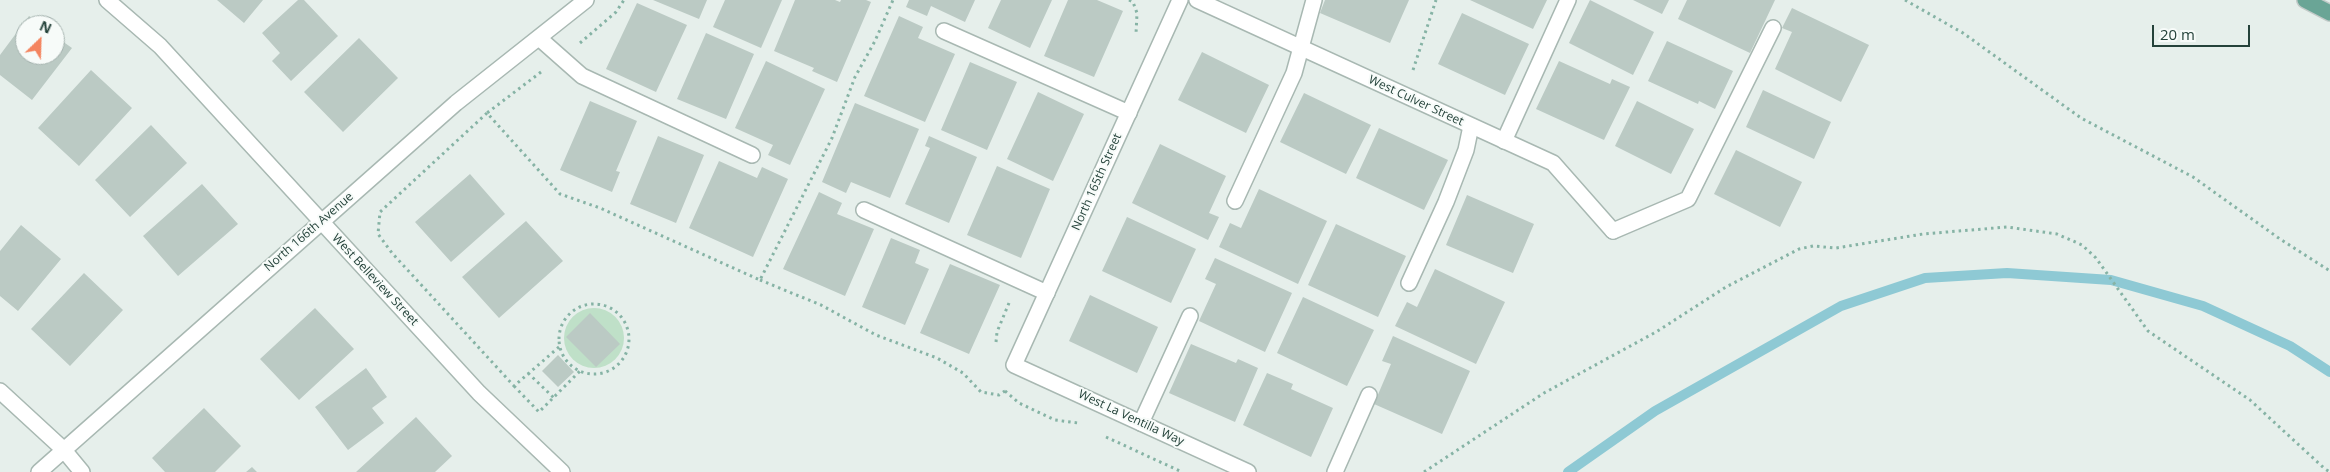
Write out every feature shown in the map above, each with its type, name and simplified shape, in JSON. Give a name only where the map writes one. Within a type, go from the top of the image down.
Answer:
[{"type":"main road","points":[[2305,0],[2330,13]]},
{"type":"street","name":"West Belleview Street","points":[[107,0],[160,46],[479,393],[562,472]]},
{"type":"street","name":"North 166th Avenue","points":[[39,472],[456,103],[586,0]]},
{"type":"street","name":"North 165th Street","points":[[1014,365],[1180,0]]},
{"type":"street","name":"West Culver Street","points":[[1197,0],[1553,164],[1613,232],[1688,200],[1773,28]]},
{"type":"street","points":[[1235,201],[1294,73],[1314,0]]},
{"type":"street","points":[[1504,141],[1568,0]]},
{"type":"street","points":[[944,31],[1129,114]]},
{"type":"street","points":[[539,38],[582,76],[752,156]]},
{"type":"street","points":[[1409,283],[1446,202],[1466,150],[1471,126]]},
{"type":"street","points":[[864,210],[1047,293]]},
{"type":"street","points":[[1140,423],[1190,316]]},
{"type":"street","name":"West La Ventilla Way","points":[[1014,365],[1248,472]]},
{"type":"street","points":[[0,391],[63,449],[82,472]]},
{"type":"street","points":[[1335,472],[1369,395]]},
{"type":"path","points":[[1413,70],[1436,0]]},
{"type":"path","points":[[1904,0],[1963,33],[2081,118],[2193,177],[2280,239],[2330,271]]},
{"type":"path","points":[[487,113],[380,212],[378,234],[392,253],[539,412],[580,371]]},
{"type":"path","points":[[1424,472],[1544,393],[1656,332],[1726,287],[1799,249],[1813,246],[1836,248],[1923,234],[2007,227],[2057,234],[2082,245],[2096,258],[2148,331],[2250,400],[2330,472]]},
{"type":"path","points":[[601,304],[621,316],[627,327],[629,338],[627,350],[622,360],[613,368],[603,373],[591,374],[580,371],[570,365],[563,356],[559,346],[559,334],[562,324],[569,314],[578,307],[601,304]]},
{"type":"path","points":[[514,386],[559,346]]},
{"type":"path","points":[[528,373],[554,398]]},
{"type":"path","points":[[1005,391],[1019,404],[1055,420],[1080,423]]},
{"type":"path","points":[[1106,436],[1182,472]]},
{"type":"green space","points":[[588,308],[600,308],[611,313],[619,321],[624,332],[622,350],[611,363],[600,368],[588,368],[577,363],[569,355],[564,344],[564,332],[569,321],[577,313]]},
{"type":"building","points":[[217,0],[263,0],[244,23]]},
{"type":"building","points":[[298,0],[304,0],[338,36],[291,81],[272,61],[280,53],[262,33]]},
{"type":"building","points":[[653,0],[707,0],[699,19]]},
{"type":"building","points":[[725,0],[782,0],[761,48],[713,27]]},
{"type":"building","points":[[795,0],[835,0],[840,2],[841,0],[866,0],[871,2],[837,82],[812,71],[814,68],[774,51]]},
{"type":"building","points":[[909,0],[975,0],[965,22],[931,6],[927,16],[906,7]]},
{"type":"building","points":[[1001,0],[1052,0],[1030,48],[988,28]]},
{"type":"building","points":[[1068,0],[1097,0],[1123,11],[1094,77],[1044,56]]},
{"type":"building","points":[[1325,0],[1409,0],[1390,43],[1320,13]]},
{"type":"building","points":[[1470,0],[1547,0],[1533,29]]},
{"type":"building","points":[[1590,0],[1654,32],[1633,75],[1569,43]]},
{"type":"building","points":[[1633,0],[1669,0],[1662,14]]},
{"type":"building","points":[[1687,0],[1775,0],[1750,53],[1678,19]]},
{"type":"building","points":[[637,3],[687,25],[656,92],[606,69]]},
{"type":"building","points":[[1792,8],[1869,45],[1841,102],[1775,69],[1792,32],[1782,28]]},
{"type":"building","points":[[1462,13],[1529,44],[1505,95],[1438,64]]},
{"type":"building","points":[[899,16],[923,27],[918,38],[955,54],[925,122],[864,96]]},
{"type":"building","points":[[706,33],[754,54],[726,119],[677,99]]},
{"type":"building","points":[[15,35],[15,65],[59,65],[32,100],[0,75],[0,55]]},
{"type":"building","points":[[359,38],[398,78],[343,132],[304,92]]},
{"type":"building","points":[[1667,41],[1733,71],[1715,109],[1699,101],[1698,104],[1648,81]]},
{"type":"building","points":[[65,43],[72,48],[65,57]]},
{"type":"building","points":[[1202,52],[1269,85],[1246,133],[1178,100]]},
{"type":"building","points":[[766,61],[825,89],[790,165],[768,155],[773,145],[735,128]]},
{"type":"building","points":[[1559,61],[1610,84],[1612,79],[1630,87],[1604,140],[1536,109]]},
{"type":"building","points":[[970,62],[1017,82],[987,150],[941,130]]},
{"type":"building","points":[[91,70],[132,108],[79,166],[38,128]]},
{"type":"building","points":[[1763,90],[1831,122],[1814,159],[1746,127]]},
{"type":"building","points":[[1038,92],[1084,114],[1053,181],[1007,159]]},
{"type":"building","points":[[1304,93],[1371,125],[1346,174],[1280,142]]},
{"type":"building","points":[[590,101],[637,121],[616,171],[620,172],[612,192],[560,170]]},
{"type":"building","points":[[1637,101],[1694,129],[1671,174],[1615,146]]},
{"type":"building","points":[[855,103],[919,129],[890,198],[851,182],[846,193],[822,182]]},
{"type":"building","points":[[151,125],[187,163],[130,217],[95,180]]},
{"type":"building","points":[[1379,128],[1448,160],[1424,210],[1356,178]]},
{"type":"building","points":[[658,136],[704,155],[676,223],[630,204]]},
{"type":"building","points":[[929,136],[977,157],[949,223],[905,204],[930,148],[925,146]]},
{"type":"building","points":[[1160,144],[1226,176],[1209,213],[1219,217],[1208,240],[1132,203]]},
{"type":"building","points":[[1736,150],[1802,182],[1780,227],[1714,194]]},
{"type":"building","points":[[719,161],[757,178],[762,167],[788,179],[753,257],[689,228]]},
{"type":"building","points":[[997,166],[1050,189],[1021,258],[967,235]]},
{"type":"building","points":[[470,174],[505,214],[451,262],[415,222]]},
{"type":"building","points":[[202,184],[238,224],[178,276],[143,236]]},
{"type":"building","points":[[1259,189],[1327,221],[1298,284],[1219,247],[1230,223],[1241,228]]},
{"type":"building","points":[[819,192],[842,203],[837,214],[874,229],[845,296],[783,269]]},
{"type":"building","points":[[1467,195],[1534,224],[1513,273],[1446,245]]},
{"type":"building","points":[[1127,217],[1196,249],[1171,303],[1102,271]]},
{"type":"building","points":[[526,221],[563,261],[499,318],[462,277]]},
{"type":"building","points":[[1336,224],[1406,256],[1378,317],[1308,285]]},
{"type":"building","points":[[21,225],[61,259],[18,311],[0,296],[0,251]]},
{"type":"building","points":[[891,238],[920,250],[915,263],[929,269],[905,325],[862,307]]},
{"type":"building","points":[[1215,258],[1292,293],[1265,352],[1199,321],[1216,284],[1205,279]]},
{"type":"building","points":[[950,264],[1000,285],[969,354],[920,333]]},
{"type":"building","points":[[1435,269],[1505,302],[1476,364],[1395,326],[1407,302],[1417,307]]},
{"type":"building","points":[[84,273],[123,310],[70,366],[31,329]]},
{"type":"building","points":[[1090,295],[1158,327],[1137,373],[1069,341]]},
{"type":"building","points":[[1303,297],[1374,330],[1347,386],[1277,353]]},
{"type":"building","points":[[315,308],[354,349],[299,400],[260,359]]},
{"type":"building","points":[[590,313],[620,344],[596,367],[566,337]]},
{"type":"building","points":[[1393,336],[1470,371],[1442,434],[1374,404],[1391,364],[1382,361]]},
{"type":"building","points":[[1191,344],[1236,363],[1238,359],[1258,368],[1235,422],[1169,393]]},
{"type":"building","points":[[558,355],[574,372],[558,387],[542,371]]},
{"type":"building","points":[[366,368],[387,397],[372,408],[384,423],[348,450],[315,407]]},
{"type":"building","points":[[1267,373],[1293,384],[1291,389],[1333,408],[1311,457],[1243,425]]},
{"type":"building","points":[[204,408],[241,446],[215,472],[165,472],[152,458]]},
{"type":"building","points":[[416,417],[452,456],[435,472],[356,472]]},
{"type":"building","points":[[252,467],[257,472],[246,472]]},
{"type":"waterway","points":[[1568,472],[1655,411],[1841,306],[1925,278],[2007,273],[2111,280],[2203,306],[2290,346],[2330,372]]}]
